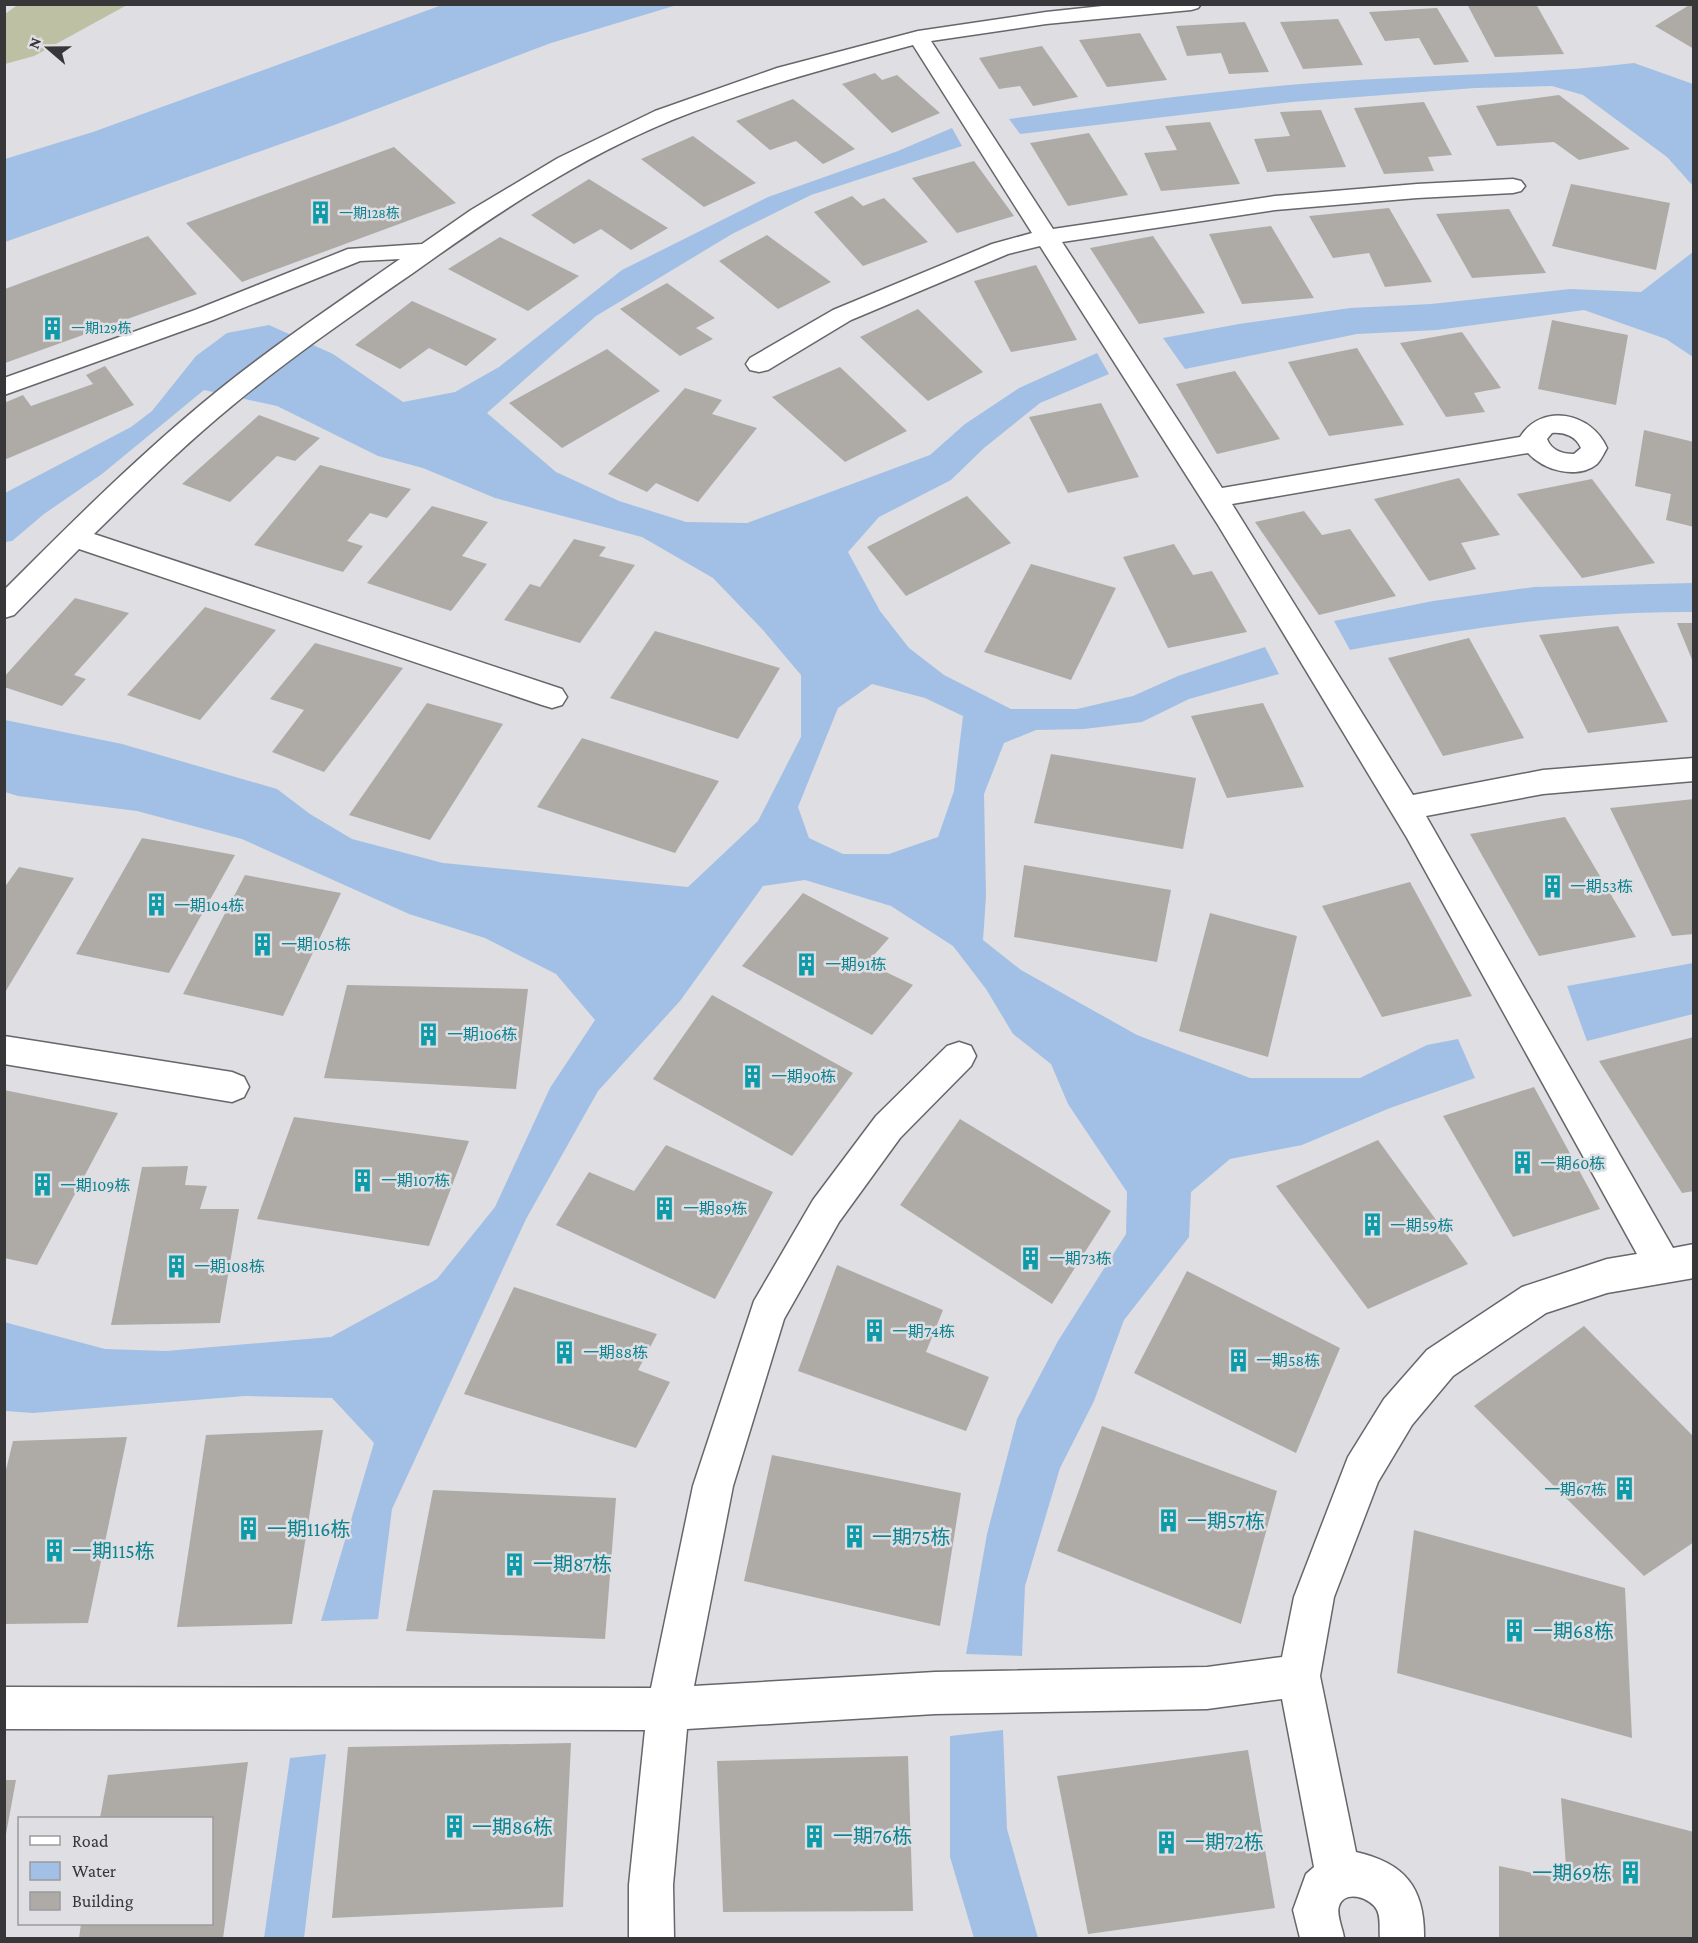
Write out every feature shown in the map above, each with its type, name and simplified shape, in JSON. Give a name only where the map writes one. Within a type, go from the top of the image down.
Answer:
[{"type":"street","points":[[4,608],[163,452],[224,399],[312,332],[478,215],[566,163],[663,116],[785,73],[918,38],[1046,18],[1191,4]]},
{"type":"street","points":[[918,38],[1214,498],[1406,808],[1678,1263],[1607,1276],[1535,1299],[1440,1364],[1398,1412],[1362,1471],[1314,1597],[1299,1676],[1338,1875]]},
{"type":"street","points":[[759,364],[842,315],[1000,249],[1046,237],[1275,203],[1417,191],[1513,186]]},
{"type":"street","points":[[4,387],[204,315],[356,254],[426,251]]},
{"type":"street","points":[[1214,498],[1534,443]]},
{"type":"street","points":[[74,537],[552,697]]},
{"type":"street","points":[[1406,808],[1542,782],[1694,769]]},
{"type":"street","points":[[4,1050],[232,1087]]},
{"type":"street","points":[[652,1938],[651,1885],[668,1709],[713,1486],[767,1313],[826,1211],[881,1136],[959,1056]]},
{"type":"street","points":[[4,1708],[668,1709],[936,1693],[1207,1688],[1299,1676]]},
{"type":"street","points":[[1322,1938],[1316,1912],[1319,1896],[1327,1883],[1338,1875],[1351,1873],[1366,1875],[1379,1881],[1391,1891],[1400,1905],[1403,1920],[1402,1938]]},
{"type":"green space","points":[[19,4],[127,5],[34,56],[5,64],[5,14]]},
{"type":"water","points":[[442,5],[677,5],[551,43],[337,124],[5,242],[5,159],[93,132]]},
{"type":"water","points":[[1634,63],[1693,84],[1693,186],[1667,157],[1583,95],[1552,86],[1475,88],[1292,102],[1020,134],[1009,119],[1139,101],[1270,87]]},
{"type":"water","points":[[952,128],[962,146],[811,195],[732,234],[596,316],[487,413],[556,472],[619,501],[686,522],[747,523],[930,455],[965,424],[1019,388],[1097,353],[1109,374],[1040,403],[984,448],[951,480],[879,517],[848,552],[880,611],[909,648],[944,675],[1011,709],[1077,709],[1133,696],[1178,676],[1265,647],[1279,674],[1189,699],[1142,722],[1084,729],[1036,730],[1004,743],[984,794],[986,896],[983,940],[1021,970],[1137,1035],[1250,1078],[1360,1078],[1427,1045],[1458,1039],[1475,1078],[1390,1108],[1302,1145],[1230,1159],[1191,1192],[1189,1237],[1124,1320],[1094,1401],[1060,1468],[1025,1586],[1022,1656],[966,1654],[987,1534],[1017,1419],[1058,1341],[1126,1234],[1127,1192],[1068,1104],[1051,1064],[1013,1034],[986,989],[953,946],[891,906],[805,880],[763,886],[680,1001],[598,1091],[526,1219],[392,1509],[378,1619],[321,1621],[374,1443],[332,1398],[245,1396],[33,1413],[5,1411],[4,1322],[105,1349],[166,1351],[331,1337],[437,1279],[495,1207],[550,1088],[595,1020],[556,974],[485,938],[409,914],[242,839],[137,811],[18,796],[5,792],[5,720],[122,744],[277,789],[310,814],[352,839],[443,863],[688,887],[758,821],[801,737],[801,675],[762,629],[713,578],[642,537],[495,498],[423,468],[378,456],[277,406],[204,390],[102,474],[44,514],[12,541],[5,542],[5,493],[131,427],[152,411],[196,356],[227,333],[269,325],[333,354],[403,402],[455,392],[499,367],[622,270],[768,197],[898,151]],"holes":[[[872,684],[925,698],[963,716],[954,791],[938,837],[889,854],[843,854],[809,838],[798,807],[838,708]]]},
{"type":"water","points":[[1693,252],[1693,357],[1666,339],[1584,310],[1437,330],[1357,334],[1185,369],[1163,338],[1350,308],[1431,304],[1570,289],[1641,292]]},
{"type":"water","points":[[1693,583],[1693,612],[1650,612],[1564,618],[1435,635],[1350,650],[1334,621],[1433,601],[1534,587]]},
{"type":"water","points":[[1693,963],[1693,1014],[1587,1041],[1567,986]]},
{"type":"water","points":[[1003,1730],[1007,1829],[1038,1938],[974,1938],[950,1857],[950,1736]]},
{"type":"water","points":[[326,1754],[304,1938],[264,1938],[290,1758]]},
{"type":"building","points":[[1467,4],[1536,4],[1564,54],[1495,57]]},
{"type":"building","points":[[1694,4],[1694,49],[1655,26]]},
{"type":"building","points":[[1437,8],[1469,62],[1434,65],[1419,38],[1385,41],[1369,12]]},
{"type":"building","points":[[1338,19],[1363,65],[1303,69],[1280,22]]},
{"type":"building","points":[[1245,22],[1269,72],[1229,74],[1221,53],[1187,56],[1176,26]]},
{"type":"building","points":[[1140,33],[1167,80],[1107,87],[1079,40]]},
{"type":"building","points":[[1042,46],[1078,97],[1033,106],[1020,86],[999,89],[979,58]]},
{"type":"building","points":[[875,73],[882,80],[897,75],[940,113],[892,133],[842,84]]},
{"type":"building","points":[[1559,95],[1630,149],[1579,160],[1554,142],[1497,146],[1476,106]]},
{"type":"building","points":[[793,99],[855,149],[823,164],[796,141],[770,150],[736,121]]},
{"type":"building","points":[[1424,102],[1452,155],[1428,157],[1434,171],[1384,174],[1354,108]]},
{"type":"building","points":[[1321,110],[1346,167],[1267,172],[1254,139],[1290,136],[1280,112]]},
{"type":"building","points":[[1210,122],[1240,184],[1161,191],[1144,153],[1177,150],[1165,126]]},
{"type":"building","points":[[1089,133],[1128,195],[1068,206],[1030,143]]},
{"type":"building","points":[[693,136],[756,183],[704,207],[641,159]]},
{"type":"building","name":"一期128栋","points":[[394,147],[456,203],[242,282],[186,223]]},
{"type":"building","points":[[974,161],[1014,216],[957,233],[912,178]]},
{"type":"building","points":[[589,179],[668,228],[631,250],[601,229],[574,244],[531,215]]},
{"type":"building","points":[[1571,184],[1670,203],[1656,270],[1552,246]]},
{"type":"building","points":[[852,196],[863,206],[884,198],[928,242],[863,266],[814,212]]},
{"type":"building","points":[[1389,208],[1432,282],[1385,287],[1369,253],[1333,258],[1309,216]]},
{"type":"building","points":[[1509,209],[1546,273],[1472,278],[1436,214]]},
{"type":"building","points":[[1271,226],[1314,298],[1242,304],[1209,234]]},
{"type":"building","points":[[767,235],[831,282],[778,309],[719,261]]},
{"type":"building","name":"一期129栋","points":[[148,236],[197,294],[5,363],[5,289]]},
{"type":"building","points":[[1153,236],[1205,313],[1139,324],[1090,248]]},
{"type":"building","points":[[500,237],[579,276],[528,311],[448,269]]},
{"type":"building","points":[[1036,265],[1077,340],[1011,352],[974,281]]},
{"type":"building","points":[[667,283],[715,318],[696,328],[713,339],[680,356],[620,309]]},
{"type":"building","points":[[412,301],[497,339],[466,366],[429,348],[400,369],[355,345]]},
{"type":"building","points":[[918,309],[983,372],[928,401],[860,337]]},
{"type":"building","points":[[1552,320],[1628,335],[1616,405],[1538,389]]},
{"type":"building","points":[[1462,332],[1501,388],[1474,393],[1485,412],[1446,417],[1400,343]]},
{"type":"building","points":[[1357,348],[1404,425],[1329,436],[1288,362]]},
{"type":"building","points":[[607,349],[660,391],[562,448],[509,403]]},
{"type":"building","points":[[105,366],[134,405],[4,460],[4,403],[23,395],[31,406],[93,384],[86,375]]},
{"type":"building","points":[[840,367],[907,431],[845,462],[772,397]]},
{"type":"building","points":[[1235,371],[1280,439],[1217,454],[1176,384]]},
{"type":"building","points":[[685,388],[722,400],[712,414],[757,428],[698,502],[656,483],[647,492],[608,474]]},
{"type":"building","points":[[1101,403],[1139,477],[1068,493],[1029,417]]},
{"type":"building","points":[[259,415],[320,438],[295,461],[277,456],[230,502],[182,484]]},
{"type":"building","points":[[1644,430],[1694,442],[1694,527],[1666,520],[1671,494],[1635,486]]},
{"type":"building","points":[[320,465],[411,489],[387,518],[370,513],[347,541],[363,546],[343,572],[254,545]]},
{"type":"building","points":[[1459,478],[1500,535],[1461,543],[1476,569],[1429,581],[1374,499]]},
{"type":"building","points":[[1592,479],[1655,563],[1582,578],[1517,494]]},
{"type":"building","points":[[967,496],[1011,543],[906,596],[867,547]]},
{"type":"building","points":[[432,506],[488,522],[462,556],[487,564],[451,611],[367,583]]},
{"type":"building","points":[[1304,511],[1322,535],[1350,529],[1396,596],[1319,615],[1255,522]]},
{"type":"building","points":[[574,539],[606,547],[599,556],[635,565],[580,643],[504,620],[530,584],[540,587]]},
{"type":"building","points":[[1174,544],[1193,575],[1212,571],[1247,632],[1168,648],[1123,557]]},
{"type":"building","points":[[1031,564],[1116,588],[1071,680],[984,652]]},
{"type":"building","points":[[75,598],[129,613],[74,675],[86,679],[62,706],[4,687],[4,677]]},
{"type":"building","points":[[205,607],[276,630],[200,720],[127,695]]},
{"type":"building","points":[[1677,623],[1694,623],[1694,662],[1693,662]]},
{"type":"building","points":[[1618,626],[1668,722],[1588,733],[1539,635]]},
{"type":"building","points":[[655,631],[780,668],[738,739],[610,698]]},
{"type":"building","points":[[1469,638],[1524,738],[1443,756],[1388,658]]},
{"type":"building","points":[[315,643],[403,668],[324,772],[272,752],[304,710],[270,699]]},
{"type":"building","points":[[427,703],[503,724],[430,840],[349,815]]},
{"type":"building","points":[[1263,703],[1304,787],[1227,798],[1191,716]]},
{"type":"building","points":[[582,738],[719,781],[675,853],[537,807]]},
{"type":"building","points":[[1051,754],[1196,778],[1183,849],[1034,823]]},
{"type":"building","points":[[1694,799],[1694,934],[1672,936],[1610,808]]},
{"type":"building","name":"一期53栋","points":[[1565,817],[1636,937],[1539,956],[1470,834]]},
{"type":"building","name":"一期104栋","points":[[142,838],[235,855],[169,973],[76,954]]},
{"type":"building","points":[[1024,865],[1171,890],[1157,962],[1014,937]]},
{"type":"building","points":[[19,867],[74,878],[4,994],[4,888]]},
{"type":"building","name":"一期105栋","points":[[245,875],[341,893],[283,1016],[183,994]]},
{"type":"building","points":[[1410,882],[1472,996],[1382,1017],[1322,906]]},
{"type":"building","name":"一期91栋","points":[[803,893],[889,938],[867,963],[913,985],[872,1035],[742,966]]},
{"type":"building","points":[[1210,913],[1297,936],[1268,1057],[1179,1031]]},
{"type":"building","name":"一期106栋","points":[[347,985],[528,989],[516,1089],[324,1078]]},
{"type":"building","name":"一期90栋","points":[[712,995],[853,1073],[792,1156],[653,1079]]},
{"type":"building","points":[[1694,1037],[1694,1191],[1682,1193],[1599,1061]]},
{"type":"building","name":"一期60栋","points":[[1534,1087],[1600,1209],[1513,1237],[1443,1116]]},
{"type":"building","name":"一期109栋","points":[[4,1090],[118,1113],[37,1265],[4,1258]]},
{"type":"building","name":"一期107栋","points":[[294,1117],[469,1141],[429,1246],[257,1219]]},
{"type":"building","name":"一期73栋","points":[[960,1119],[1111,1211],[1052,1304],[900,1205]]},
{"type":"building","name":"一期59栋","points":[[1378,1140],[1468,1264],[1368,1309],[1276,1186]]},
{"type":"building","name":"一期89栋","points":[[666,1145],[773,1192],[715,1299],[556,1225],[589,1172],[634,1191]]},
{"type":"building","name":"一期108栋","points":[[188,1166],[185,1185],[207,1186],[200,1209],[239,1209],[220,1323],[111,1325],[142,1167]]},
{"type":"building","name":"一期74栋","points":[[837,1265],[943,1310],[926,1352],[989,1377],[966,1431],[798,1371]]},
{"type":"building","name":"一期58栋","points":[[1187,1271],[1340,1348],[1296,1453],[1134,1373]]},
{"type":"building","name":"一期88栋","points":[[514,1287],[657,1334],[638,1370],[670,1382],[636,1448],[464,1394]]},
{"type":"building","name":"一期67栋","points":[[1584,1326],[1694,1437],[1694,1542],[1644,1576],[1474,1406]]},
{"type":"building","name":"一期57栋","points":[[1102,1426],[1277,1491],[1241,1624],[1057,1551]]},
{"type":"building","name":"一期116栋","points":[[323,1430],[292,1624],[177,1627],[206,1435]]},
{"type":"building","name":"一期115栋","points":[[127,1437],[88,1623],[4,1624],[4,1478],[13,1441]]},
{"type":"building","name":"一期75栋","points":[[772,1455],[961,1493],[940,1626],[744,1581]]},
{"type":"building","name":"一期87栋","points":[[433,1490],[616,1498],[605,1639],[406,1631]]},
{"type":"building","name":"一期68栋","points":[[1414,1530],[1625,1588],[1632,1738],[1397,1673]]},
{"type":"building","name":"一期86栋","points":[[571,1743],[563,1907],[332,1918],[348,1747]]},
{"type":"building","name":"一期72栋","points":[[1248,1750],[1275,1908],[1088,1934],[1057,1776]]},
{"type":"building","name":"一期76栋","points":[[908,1756],[913,1911],[723,1912],[717,1761]]},
{"type":"building","points":[[248,1762],[223,1938],[79,1938],[81,1925],[213,1925],[213,1817],[100,1817],[108,1775]]},
{"type":"building","points":[[4,1780],[16,1780],[6,1834],[4,1834]]},
{"type":"building","name":"一期69栋","points":[[1561,1798],[1694,1832],[1694,1938],[1499,1938],[1499,1866],[1567,1880]]},
{"type":"place","name":"一期128栋","points":[[321,213]]},
{"type":"place","name":"一期129栋","points":[[53,328]]},
{"type":"place","name":"一期53栋","points":[[1552,886]]},
{"type":"place","name":"一期104栋","points":[[156,905]]},
{"type":"place","name":"一期105栋","points":[[263,944]]},
{"type":"place","name":"一期91栋","points":[[807,964]]},
{"type":"place","name":"一期106栋","points":[[429,1034]]},
{"type":"place","name":"一期90栋","points":[[753,1076]]},
{"type":"place","name":"一期60栋","points":[[1522,1163]]},
{"type":"place","name":"一期107栋","points":[[363,1180]]},
{"type":"place","name":"一期109栋","points":[[42,1185]]},
{"type":"place","name":"一期89栋","points":[[665,1208]]},
{"type":"place","name":"一期59栋","points":[[1372,1225]]},
{"type":"place","name":"一期73栋","points":[[1031,1258]]},
{"type":"place","name":"一期108栋","points":[[176,1266]]},
{"type":"place","name":"一期74栋","points":[[874,1331]]},
{"type":"place","name":"一期88栋","points":[[565,1352]]},
{"type":"place","name":"一期58栋","points":[[1238,1360]]},
{"type":"place","name":"一期67栋","points":[[1625,1489]]},
{"type":"place","name":"一期57栋","points":[[1169,1521]]},
{"type":"place","name":"一期116栋","points":[[249,1529]]},
{"type":"place","name":"一期75栋","points":[[854,1537]]},
{"type":"place","name":"一期115栋","points":[[54,1551]]},
{"type":"place","name":"一期87栋","points":[[515,1564]]},
{"type":"place","name":"一期68栋","points":[[1515,1631]]},
{"type":"place","name":"一期86栋","points":[[454,1827]]},
{"type":"place","name":"一期76栋","points":[[815,1836]]},
{"type":"place","name":"一期72栋","points":[[1167,1842]]},
{"type":"place","name":"一期69栋","points":[[1630,1873]]}]
